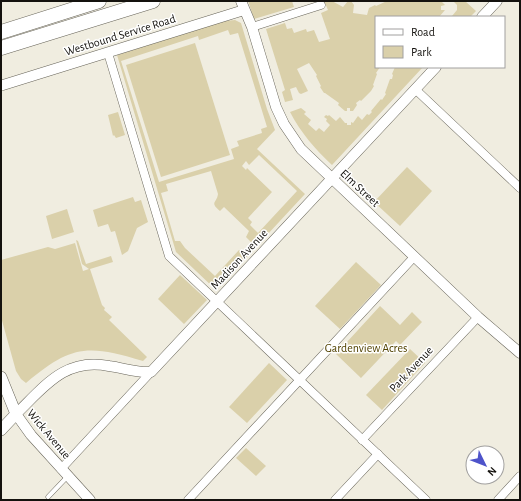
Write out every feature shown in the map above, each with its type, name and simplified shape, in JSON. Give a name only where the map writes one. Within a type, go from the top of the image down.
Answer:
[{"type":"highway","points":[[1,32],[99,1]]},
{"type":"highway","points":[[1,48],[153,1]]},
{"type":"main road","name":"Wick Avenue","points":[[1,377],[16,414]]},
{"type":"main road","points":[[1,430],[16,414]]},
{"type":"street","points":[[483,16],[497,1]]},
{"type":"street","points":[[252,27],[321,5]]},
{"type":"street","name":"Elm Street","points":[[242,6],[252,27],[276,107],[284,124],[301,149],[478,317],[519,351]]},
{"type":"street","name":"Westbound Service Road","points":[[3,85],[108,52],[242,6]]},
{"type":"street","points":[[108,52],[169,256],[426,500]]},
{"type":"street","name":"Madison Avenue","points":[[65,472],[151,372],[435,68]]},
{"type":"street","points":[[415,89],[520,188]]},
{"type":"street","points":[[188,500],[414,257]]},
{"type":"street","name":"Park Avenue","points":[[362,440],[478,317]]},
{"type":"street","points":[[16,414],[61,372],[74,367],[98,364],[133,372],[151,372]]},
{"type":"street","name":"Wick Avenue","points":[[16,414],[31,435],[90,500]]},
{"type":"street","points":[[335,500],[378,454]]},
{"type":"street","points":[[498,500],[520,476]]},
{"type":"lane","points":[[48,497],[65,472]]},
{"type":"green space","points":[[248,1],[292,1],[294,7],[254,19]]},
{"type":"green space","points":[[324,1],[332,1],[343,7],[348,1],[351,1],[354,5],[353,13],[367,15],[369,8],[387,1],[441,1],[445,5],[441,6],[441,10],[445,10],[440,16],[375,16],[375,68],[379,68],[376,73],[374,86],[371,91],[361,101],[360,100],[356,103],[357,105],[353,111],[350,111],[350,108],[347,108],[347,111],[345,111],[338,105],[339,103],[324,93],[320,87],[321,86],[316,76],[317,75],[309,63],[297,69],[308,91],[301,94],[296,87],[290,89],[293,100],[285,102],[282,92],[285,90],[266,29],[285,23],[287,29],[292,28],[294,33],[306,29],[307,32],[314,30],[319,42],[330,39],[321,13],[328,10]]},
{"type":"green space","points":[[453,1],[465,1],[476,11],[471,16],[452,16],[457,10],[457,5]]},
{"type":"green space","points":[[235,20],[241,23],[267,109],[275,130],[257,149],[305,194],[216,290],[176,252],[117,55],[225,21]],"holes":[[[228,30],[230,35],[238,33],[267,127],[261,129],[262,133],[237,141],[239,146],[231,149],[234,159],[159,182],[121,61],[198,36],[199,40]],[[259,155],[297,191],[258,233],[250,225],[252,222],[248,218],[272,192],[247,168],[246,170],[242,166],[246,161],[249,165]],[[211,171],[218,194],[214,202],[215,206],[220,211],[224,207],[249,231],[246,237],[255,246],[245,255],[239,250],[215,276],[185,248],[180,241],[175,241],[161,193],[168,191],[166,184]]]},
{"type":"green space","points":[[195,43],[230,155],[161,177],[126,65]]},
{"type":"green space","points":[[395,68],[422,68],[332,165],[309,140],[290,112],[301,108],[306,112],[304,114],[311,120],[308,124],[316,131],[319,128],[324,132],[330,125],[324,117],[326,115],[329,115],[336,121],[340,117],[345,123],[347,123],[347,125],[351,125],[351,122],[353,123],[358,116],[362,120],[367,114],[369,115],[381,99],[382,100],[386,94],[385,93],[390,79],[392,79]]},
{"type":"green space","points":[[118,112],[125,135],[116,138],[114,135],[113,136],[108,115]]},
{"type":"green space","points":[[407,167],[432,191],[400,226],[374,202]]},
{"type":"green space","points":[[133,197],[135,202],[141,200],[148,222],[137,228],[128,251],[122,255],[115,231],[111,232],[108,224],[98,227],[93,210]]},
{"type":"green space","points":[[67,209],[74,232],[52,239],[46,216]]},
{"type":"green space","points":[[76,240],[78,241],[86,264],[111,256],[113,262],[90,269],[102,305],[105,308],[104,310],[112,317],[109,320],[147,357],[143,361],[107,352],[93,350],[80,351],[55,361],[26,383],[21,379],[16,371],[1,317],[1,260],[48,247],[55,249],[75,243],[83,271],[89,269],[82,264]]},
{"type":"green space","points":[[356,262],[381,285],[340,329],[315,306]]},
{"type":"green space","points":[[180,275],[207,300],[184,324],[158,299]]},
{"type":"green space","name":"Gardenview Acres","points":[[380,306],[400,325],[412,312],[422,322],[400,345],[396,341],[361,378],[336,354]]},
{"type":"green space","points":[[410,349],[425,363],[382,410],[366,395]]},
{"type":"green space","points":[[269,363],[287,380],[247,423],[229,407]]},
{"type":"green space","points":[[246,448],[266,466],[256,476],[236,458]]}]
